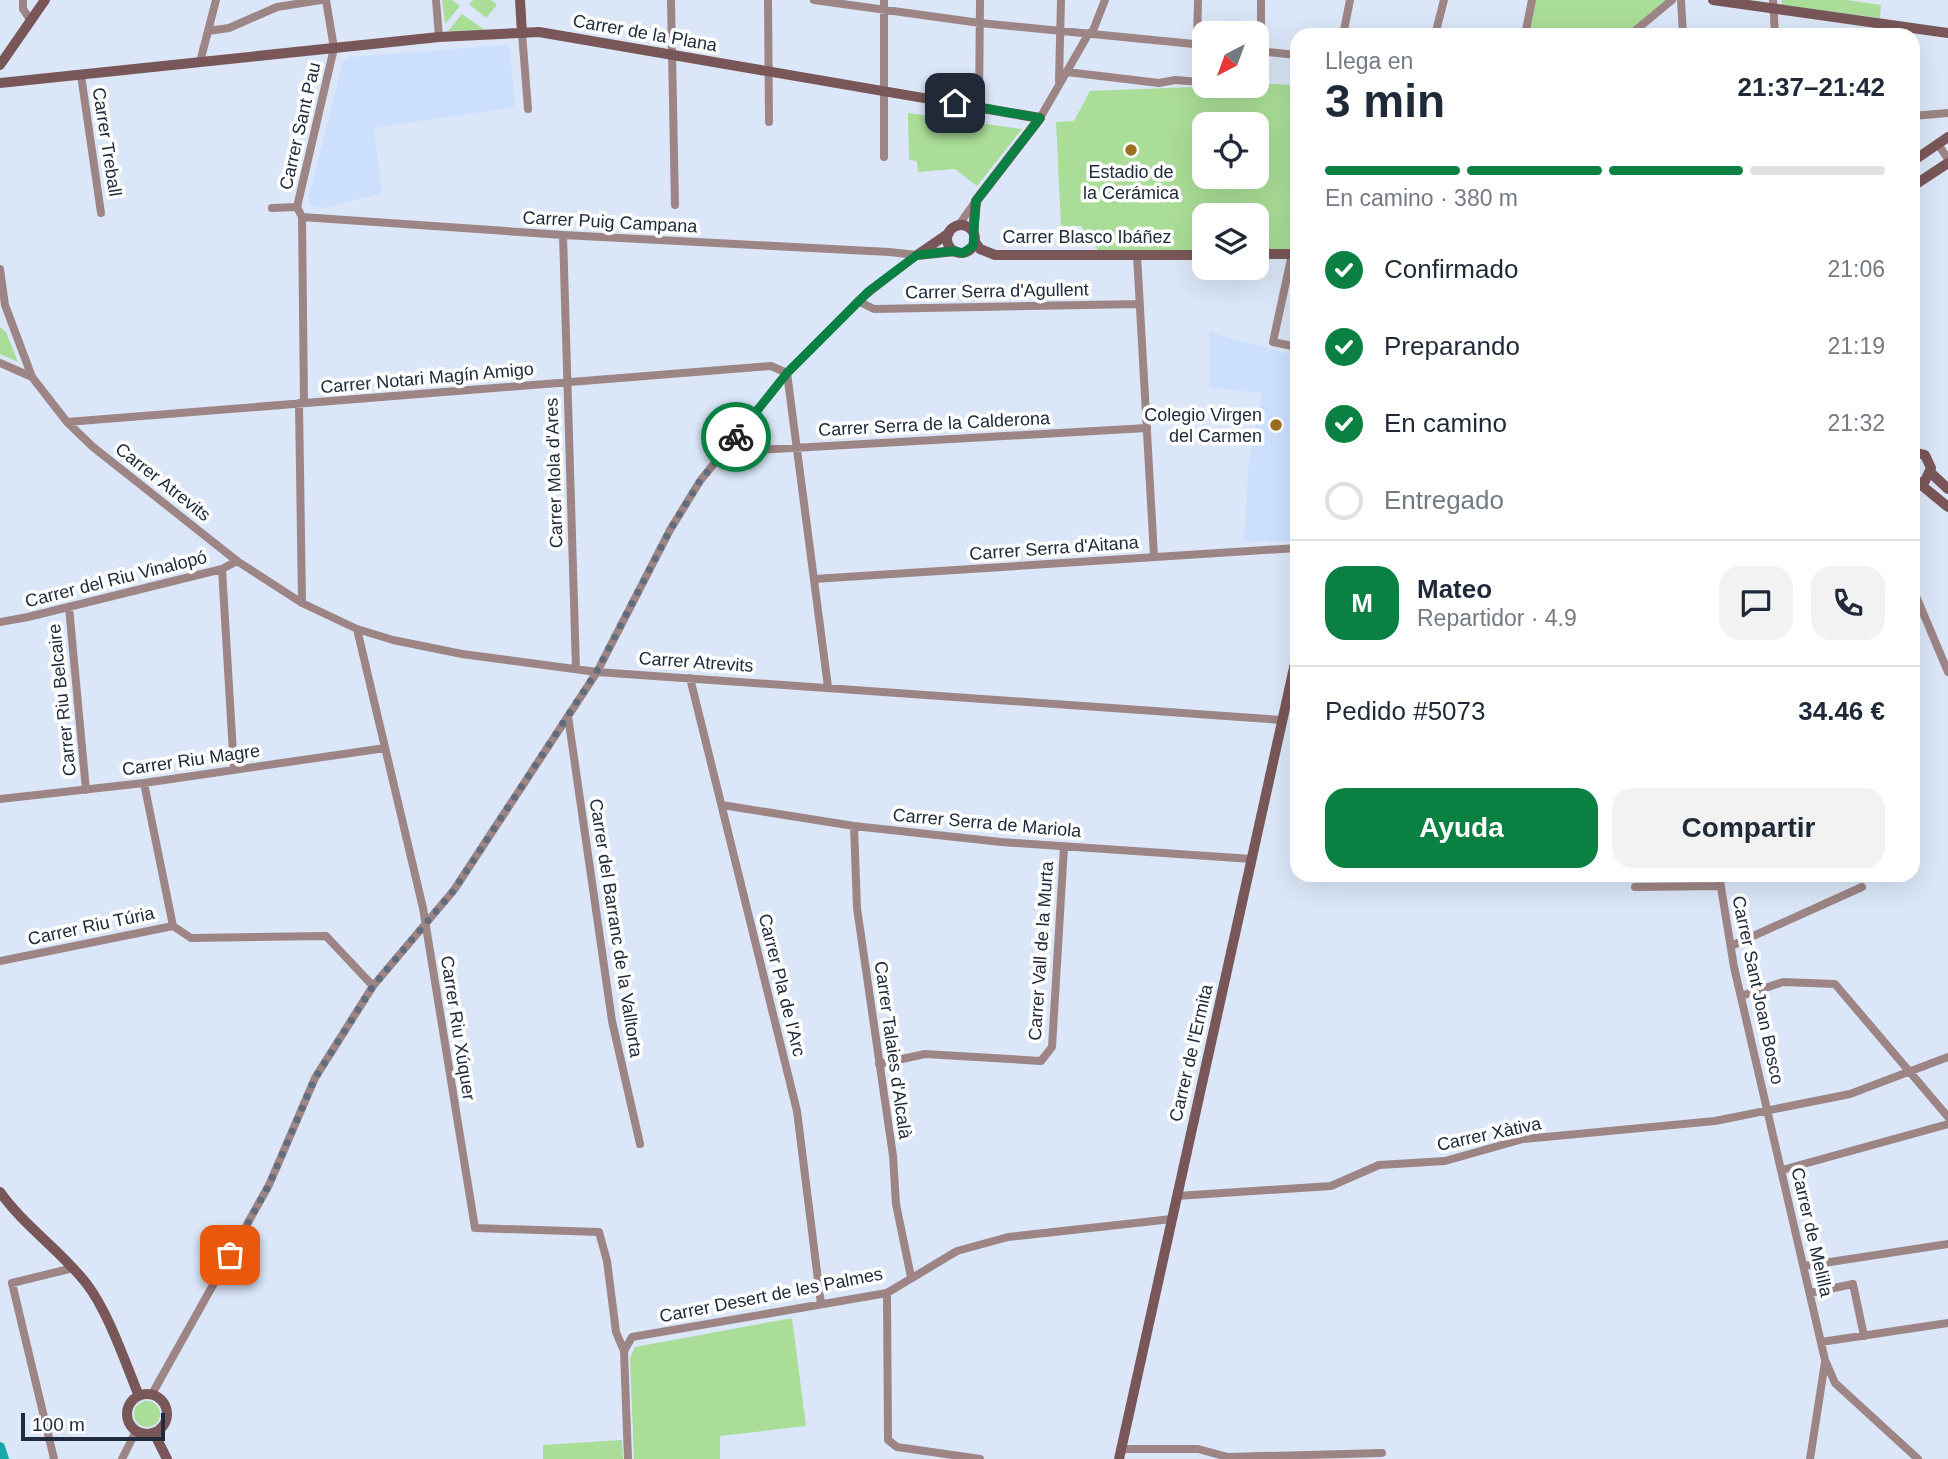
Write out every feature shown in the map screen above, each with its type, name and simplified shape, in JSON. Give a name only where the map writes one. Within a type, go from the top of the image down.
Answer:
[{"type":"main road","points":[[0,65],[45,0]]},
{"type":"main road","points":[[520,0],[522,33]]},
{"type":"main road","points":[[1713,0],[1773,4],[1918,28]]},
{"type":"main road","points":[[1920,28],[1948,33]]},
{"type":"main road","name":"Carrer de la Plana","points":[[0,83],[439,37],[539,32],[1040,118]]},
{"type":"main road","points":[[917,255],[967,252],[974,237],[976,201],[1040,118]]},
{"type":"main road","points":[[1920,155],[1943,140]]},
{"type":"main road","points":[[1920,181],[1948,161]]},
{"type":"main road","points":[[917,255],[953,229],[966,226],[974,237]]},
{"type":"main road","points":[[953,229],[949,246],[955,251]]},
{"type":"main road","name":"Carrer Blasco Ibáñez","points":[[974,237],[980,250],[995,255],[1192,255]]},
{"type":"main road","points":[[1269,254],[1290,254]]},
{"type":"main road","points":[[1920,455],[1928,460],[1930,472],[1948,489]]},
{"type":"main road","points":[[1920,481],[1930,472]]},
{"type":"main road","points":[[1920,487],[1948,506]]},
{"type":"main road","name":"Carrer de l'Ermita","points":[[1120,1454],[1290,685]]},
{"type":"main road","points":[[0,1192],[12,1208],[73,1268],[97,1299],[139,1396]]},
{"type":"main road","points":[[152,1394],[164,1403],[167,1417],[160,1429],[154,1433],[136,1431],[128,1419],[129,1405],[139,1396],[152,1394]]},
{"type":"main road","points":[[154,1433],[167,1459]]},
{"type":"street","points":[[23,0],[23,9],[31,20]]},
{"type":"street","points":[[200,62],[216,0]]},
{"type":"street","points":[[208,31],[229,29],[277,7],[323,0]]},
{"type":"street","name":"Carrer Sant Pau","points":[[302,217],[297,207],[334,48],[323,0]]},
{"type":"street","points":[[436,0],[439,37]]},
{"type":"street","points":[[671,0],[675,205]]},
{"type":"street","points":[[768,0],[769,122]]},
{"type":"street","points":[[814,0],[884,4],[980,23],[1192,43]]},
{"type":"street","points":[[979,107],[980,0]]},
{"type":"street","points":[[1059,85],[1061,0]]},
{"type":"street","points":[[1040,118],[1091,33],[1105,0]]},
{"type":"street","points":[[1198,0],[1199,21]]},
{"type":"street","points":[[1260,21],[1261,0]]},
{"type":"street","points":[[1344,28],[1350,0]]},
{"type":"street","points":[[1438,28],[1444,0]]},
{"type":"street","points":[[1526,28],[1532,0]]},
{"type":"street","points":[[1638,28],[1672,0]]},
{"type":"street","points":[[1681,0],[1683,28]]},
{"type":"street","points":[[884,4],[884,157]]},
{"type":"street","points":[[1773,4],[1775,28]]},
{"type":"street","points":[[522,33],[528,109]]},
{"type":"street","points":[[1269,52],[1290,54]]},
{"type":"street","points":[[1067,72],[1159,83],[1175,80],[1192,81]]},
{"type":"street","name":"Carrer Treball","points":[[80,75],[102,214]]},
{"type":"street","points":[[1920,115],[1948,113]]},
{"type":"street","points":[[1943,140],[1948,161]]},
{"type":"street","points":[[953,229],[976,201]]},
{"type":"street","points":[[272,208],[297,207]]},
{"type":"street","points":[[302,217],[302,603]]},
{"type":"street","name":"Carrer Puig Campana","points":[[302,217],[563,235],[889,251],[917,255]]},
{"type":"street","name":"Carrer Mola d'Ares","points":[[563,235],[576,669]]},
{"type":"street","points":[[152,1394],[269,1185],[315,1078],[373,986],[454,890],[568,716],[597,671],[670,530],[700,481],[787,373],[858,301],[917,255]]},
{"type":"street","points":[[1137,256],[1154,556]]},
{"type":"street","points":[[0,269],[3,307],[32,377]]},
{"type":"street","points":[[1290,271],[1273,342],[1290,346]]},
{"type":"street","name":"Carrer Serra d'Agullent","points":[[858,301],[874,309],[1138,304]]},
{"type":"street","points":[[0,363],[32,377]]},
{"type":"street","name":"Carrer Notari Magín Amigo","points":[[67,422],[771,366],[787,373]]},
{"type":"street","points":[[787,373],[828,687]]},
{"type":"street","name":"Carrer Atrevits","points":[[32,377],[67,422],[93,447],[237,561],[302,603],[357,629],[393,640],[462,654],[597,671],[1282,720]]},
{"type":"street","name":"Carrer Serra de la Calderona","points":[[724,452],[1147,428]]},
{"type":"street","name":"Carrer Serra d'Aitana","points":[[814,579],[1290,548]]},
{"type":"street","name":"Carrer del Riu Vinalopó","points":[[0,622],[222,569],[237,561]]},
{"type":"street","points":[[222,569],[234,770]]},
{"type":"street","name":"Carrer Riu Belcaire","points":[[69,607],[86,790]]},
{"type":"street","points":[[1920,607],[1948,672]]},
{"type":"street","name":"Carrer Riu Xúquer","points":[[357,629],[423,908],[475,1228],[599,1232],[607,1261],[616,1332],[624,1351]]},
{"type":"street","name":"Carrer Pla de l'Arc","points":[[690,678],[797,1111],[821,1304]]},
{"type":"street","name":"Carrer del Barranc de la Valltorta","points":[[568,716],[612,1021],[640,1144]]},
{"type":"street","name":"Carrer Riu Magre","points":[[0,799],[144,783],[385,748]]},
{"type":"street","points":[[144,783],[173,926]]},
{"type":"street","name":"Carrer Serra de Mariola","points":[[722,805],[854,826],[1000,842],[1252,859]]},
{"type":"street","name":"Carrer Talaies d'Alcalà","points":[[854,826],[857,908],[893,1156],[896,1204],[911,1277]]},
{"type":"street","name":"Carrer Vall de la Murta","points":[[879,1063],[925,1054],[1041,1061],[1052,1047],[1065,847]]},
{"type":"street","name":"Carrer Sant Joan Bosco","points":[[1720,882],[1741,996],[1768,1111]]},
{"type":"street","points":[[1635,887],[1721,886]]},
{"type":"street","points":[[1731,946],[1862,887]]},
{"type":"street","name":"Carrer Riu Túria","points":[[0,961],[173,926],[191,939],[326,936],[373,986]]},
{"type":"street","points":[[1741,996],[1783,982],[1835,984],[1948,1116]]},
{"type":"street","name":"Carrer Xàtiva","points":[[1177,1196],[1331,1186],[1379,1165],[1445,1161],[1523,1139],[1715,1121],[1850,1094],[1948,1057]]},
{"type":"street","name":"Carrer de Melilla","points":[[1768,1111],[1825,1360]]},
{"type":"street","points":[[1782,1170],[1948,1124]]},
{"type":"street","name":"Carrer Desert de les Palmes","points":[[624,1351],[632,1337],[887,1293],[957,1251],[1008,1237],[1172,1219]]},
{"type":"street","points":[[1804,1266],[1948,1244]]},
{"type":"street","points":[[54,1459],[12,1283],[73,1268]]},
{"type":"street","points":[[1810,1293],[1853,1284],[1864,1336]]},
{"type":"street","points":[[887,1293],[888,1440],[897,1447],[980,1459]]},
{"type":"street","points":[[1821,1342],[1948,1323]]},
{"type":"street","points":[[624,1351],[628,1459]]},
{"type":"street","points":[[1810,1459],[1825,1360]]},
{"type":"street","points":[[1825,1360],[1835,1383],[1918,1459]]},
{"type":"street","points":[[122,1459],[136,1431]]},
{"type":"street","points":[[1120,1454],[1198,1449],[1228,1457],[1382,1453]]},
{"type":"shaded area","points":[[505,45],[510,49],[515,107],[374,128],[382,193],[324,208],[310,206],[308,199],[343,61],[351,57]]},
{"type":"shaded area","name":"Colegio Virgen del Carmen","points":[[1209,332],[1290,354],[1290,541],[1244,542],[1249,458],[1262,393],[1209,388]]},
{"type":"green space","points":[[442,0],[452,0],[460,6],[445,24]]},
{"type":"green space","points":[[473,0],[491,0],[497,5],[486,18],[469,4]]},
{"type":"green space","points":[[1536,0],[1672,0],[1638,28],[1529,28]]},
{"type":"green space","points":[[1782,0],[1847,0],[1881,5],[1880,18],[1782,5]]},
{"type":"green space","points":[[462,14],[485,30],[448,31]]},
{"type":"green space","name":"Estadio de la Cerámica","points":[[1269,84],[1290,85],[1290,252],[1269,252],[1269,203],[1192,203],[1192,252],[1100,253],[1081,226],[1061,226],[1056,122],[1074,121],[1090,91],[1192,87],[1192,98],[1269,98]]},
{"type":"green space","points":[[908,113],[1022,129],[977,186],[955,169],[918,172],[917,161],[909,160]]},
{"type":"green space","points":[[0,327],[6,332],[18,362],[0,354]]},
{"type":"green space","points":[[792,1318],[806,1426],[720,1436],[720,1459],[634,1459],[630,1358],[635,1347]]},
{"type":"green space","points":[[147,1401],[156,1405],[160,1414],[156,1423],[147,1427],[138,1423],[134,1414],[138,1405]]},
{"type":"green space","points":[[622,1440],[623,1459],[543,1459],[543,1445]]},
{"type":"waterway","points":[[0,1447],[4,1459]]},
{"type":"way so far","points":[[230,1255],[269,1185],[315,1078],[373,986],[454,890],[597,671],[670,530],[700,481],[736,437]]},
{"type":"place","name":"Estadio de la Cerámica","points":[[1131,150]]},
{"type":"place","name":"Colegio Virgen del Carmen","points":[[1276,425]]},
{"type":"route","points":[[736,437],[787,373],[869,291],[917,255],[955,251],[963,253],[975,243],[973,232],[976,201],[1040,118],[955,103]]}]
